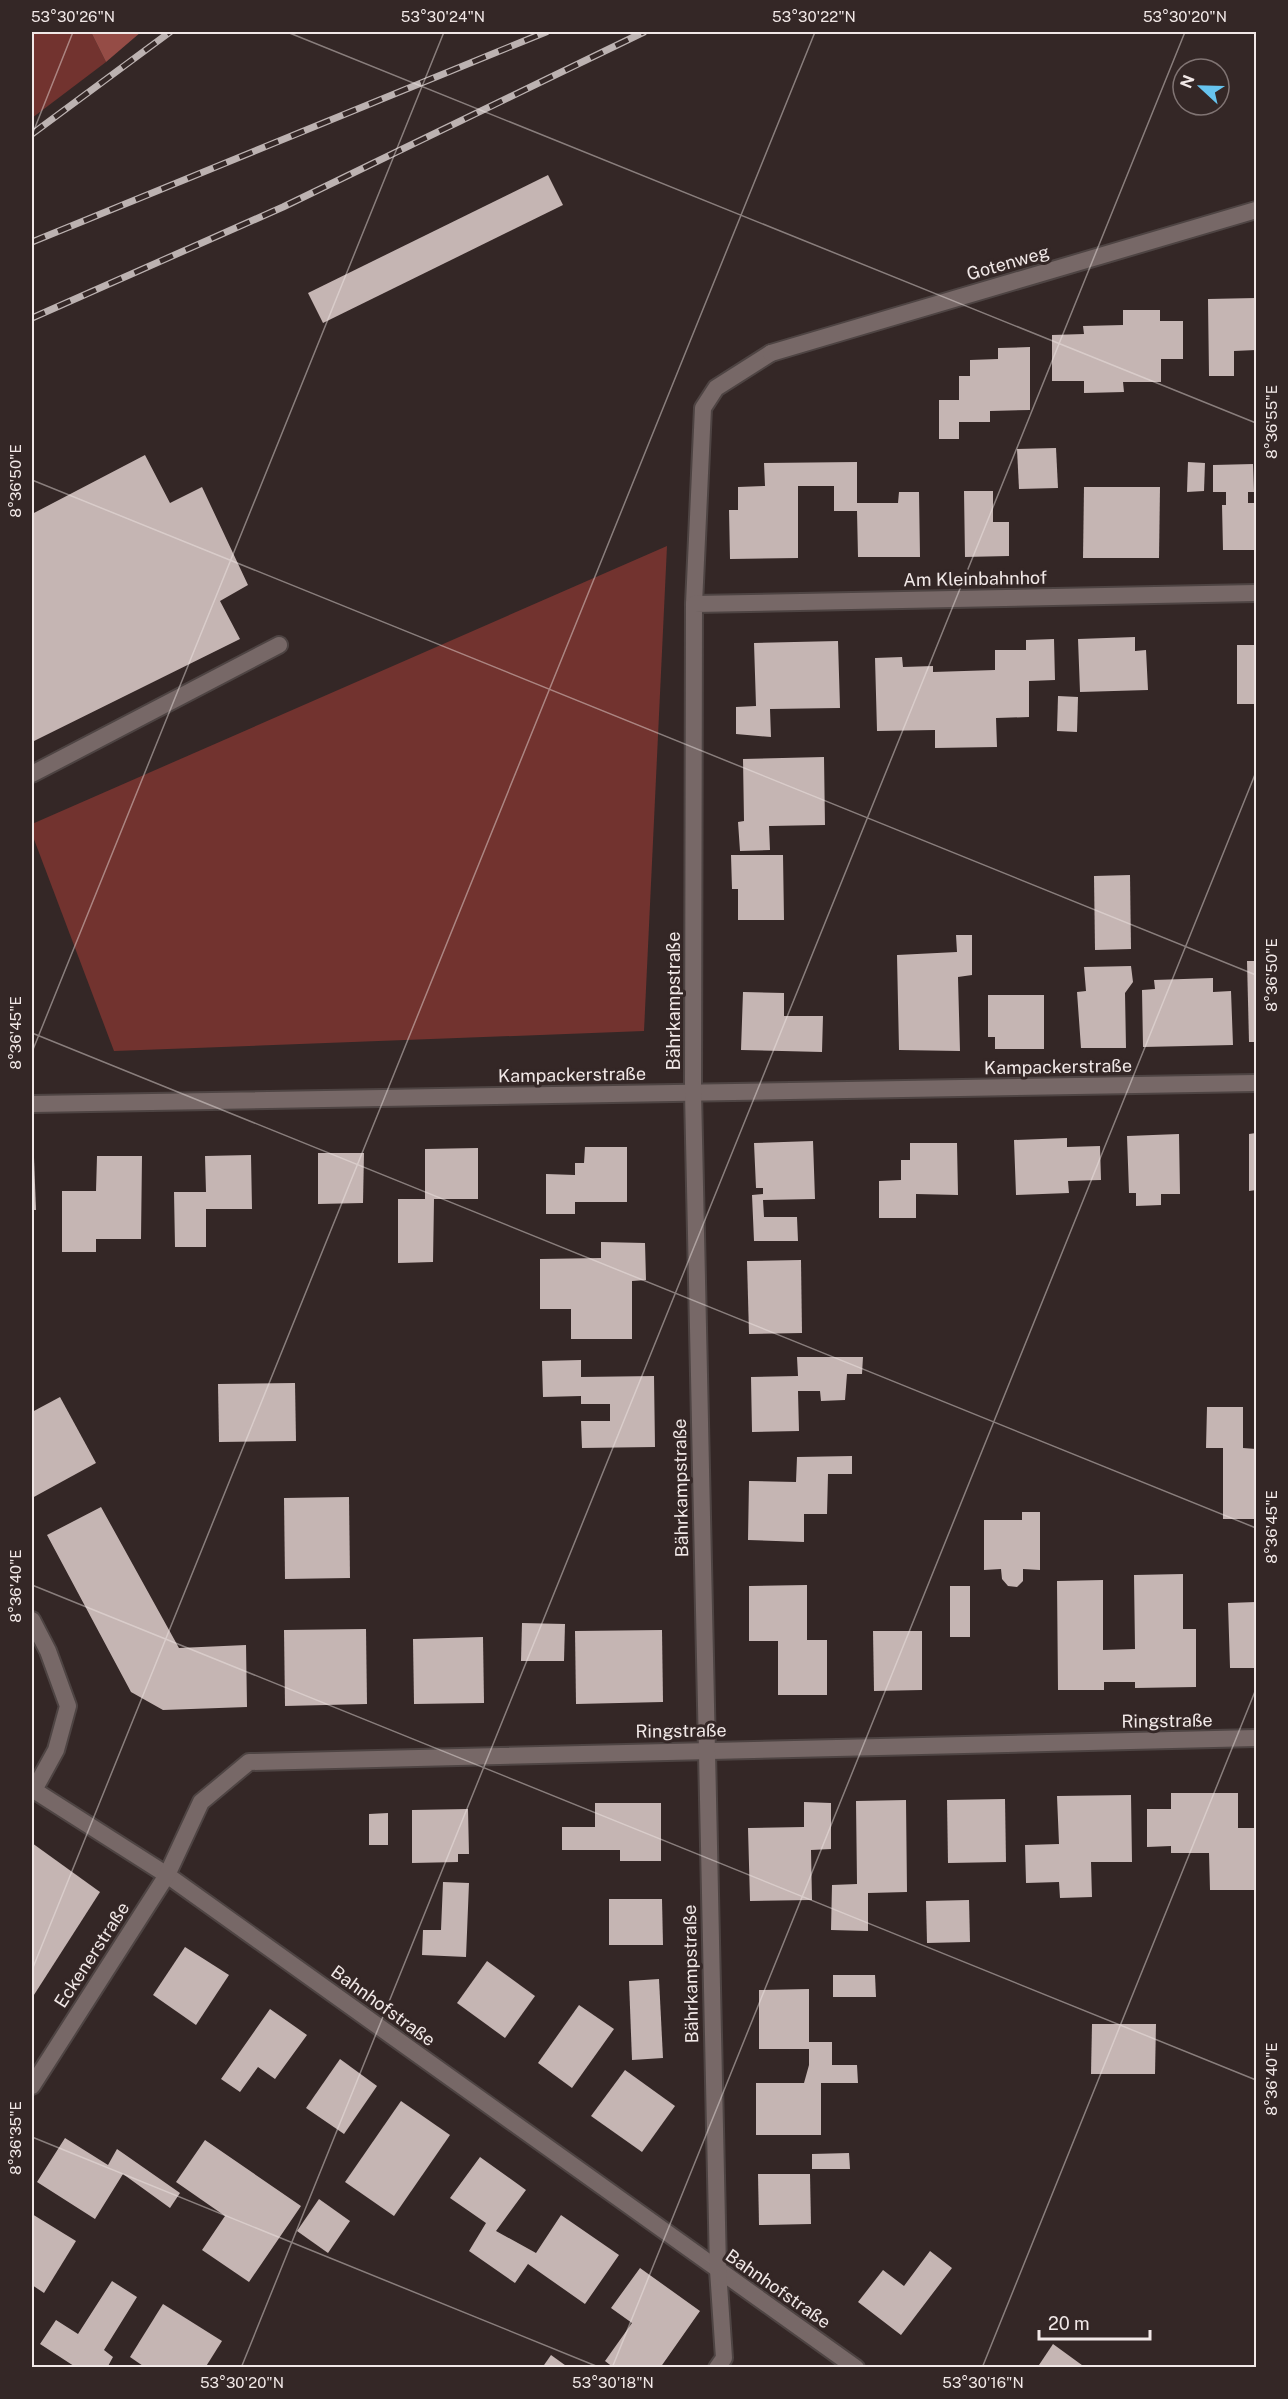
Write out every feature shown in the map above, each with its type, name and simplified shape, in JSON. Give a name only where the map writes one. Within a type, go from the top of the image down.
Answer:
[{"type":"street","name":"Gotenweg","points":[[694,604],[703,408],[716,388],[771,353],[1257,210]]},
{"type":"street","name":"Am Kleinbahnhof","points":[[694,604],[1257,593]]},
{"type":"street","name":"Bährkampstraße","points":[[694,604],[693,1092],[705,1750],[718,2270],[724,2358],[717,2367]]},
{"type":"street","points":[[32,774],[279,645]]},
{"type":"street","name":"Kampackerstraße","points":[[32,1104],[1257,1083]]},
{"type":"street","name":"Bahnhofstraße","points":[[32,1620],[48,1652],[68,1706],[56,1750],[32,1790],[167,1875],[856,2367]]},
{"type":"street","name":"Ringstraße","points":[[167,1875],[201,1802],[249,1762],[1257,1738]]},
{"type":"street","name":"Eckenerstraße","points":[[32,2086],[167,1875]]},
{"type":"shaded area","points":[[32,32],[91,32],[106,62],[32,118]]},
{"type":"shaded area","points":[[91,32],[141,32],[106,62]]},
{"type":"shaded area","points":[[667,546],[644,1031],[114,1051],[32,834],[32,824]]},
{"type":"building","points":[[548,175],[563,205],[323,323],[308,293]]},
{"type":"building","points":[[1256,298],[1256,350],[1234,351],[1234,376],[1209,376],[1208,299]]},
{"type":"building","points":[[1123,310],[1160,310],[1160,321],[1183,321],[1183,359],[1161,359],[1161,382],[1123,382],[1124,392],[1084,393],[1084,381],[1052,381],[1052,335],[1084,334],[1083,326],[1123,325]]},
{"type":"building","points":[[1030,347],[1030,410],[990,411],[990,422],[959,422],[959,439],[939,439],[939,400],[959,400],[959,376],[970,376],[970,360],[998,359],[998,348]]},
{"type":"building","points":[[1056,448],[1058,488],[1019,489],[1017,449]]},
{"type":"building","points":[[145,455],[170,503],[202,487],[248,585],[220,601],[240,639],[32,742],[32,514]]},
{"type":"building","points":[[857,462],[857,503],[898,503],[899,492],[919,492],[920,557],[858,557],[857,511],[834,511],[834,486],[798,486],[798,558],[730,559],[729,510],[738,510],[738,487],[765,486],[764,463]]},
{"type":"building","points":[[1188,462],[1205,463],[1204,491],[1187,492]]},
{"type":"building","points":[[1253,464],[1254,492],[1248,492],[1248,503],[1256,503],[1256,550],[1223,550],[1222,505],[1226,505],[1226,492],[1213,492],[1213,465]]},
{"type":"building","points":[[1084,487],[1160,487],[1159,558],[1083,558]]},
{"type":"building","points":[[964,491],[993,491],[993,522],[1009,522],[1009,556],[965,557]]},
{"type":"building","points":[[1135,637],[1135,651],[1146,650],[1148,690],[1080,692],[1078,639]]},
{"type":"building","points":[[1054,639],[1055,680],[1029,681],[1029,717],[996,718],[997,747],[935,748],[935,730],[877,731],[875,658],[902,657],[903,667],[933,666],[933,672],[995,670],[995,650],[1026,650],[1026,640]]},
{"type":"building","points":[[838,641],[840,708],[770,709],[771,737],[736,734],[736,707],[756,706],[754,643]]},
{"type":"building","points":[[1237,645],[1256,645],[1256,704],[1237,704]]},
{"type":"building","points":[[1058,696],[1078,697],[1077,732],[1057,731]]},
{"type":"building","points":[[824,757],[825,825],[769,826],[770,850],[740,851],[738,822],[744,821],[743,759]]},
{"type":"building","points":[[731,855],[783,855],[784,920],[738,920],[738,889],[732,889]]},
{"type":"building","points":[[1130,875],[1131,949],[1095,950],[1094,876]]},
{"type":"building","points":[[956,935],[972,935],[972,975],[958,977],[960,1051],[899,1050],[897,955],[957,952]]},
{"type":"building","points":[[1247,961],[1256,961],[1256,1042],[1249,1042]]},
{"type":"building","points":[[1131,966],[1133,982],[1125,993],[1126,1048],[1081,1048],[1077,992],[1086,991],[1084,967]]},
{"type":"building","points":[[1213,978],[1213,992],[1231,991],[1233,1045],[1143,1047],[1142,990],[1155,989],[1154,980]]},
{"type":"building","points":[[743,992],[784,993],[784,1016],[823,1016],[822,1052],[741,1050]]},
{"type":"building","points":[[988,995],[1044,995],[1044,1049],[995,1049],[995,1037],[988,1037]]},
{"type":"building","points":[[1256,1133],[1256,1190],[1249,1191],[1249,1134]]},
{"type":"building","points":[[1179,1134],[1180,1194],[1161,1194],[1161,1205],[1136,1206],[1136,1193],[1129,1193],[1127,1136]]},
{"type":"building","points":[[1067,1138],[1067,1147],[1100,1146],[1101,1180],[1068,1181],[1069,1193],[1016,1195],[1014,1140]]},
{"type":"building","points":[[813,1141],[815,1199],[763,1200],[764,1217],[797,1217],[798,1241],[754,1241],[752,1195],[763,1194],[763,1188],[756,1188],[754,1143]]},
{"type":"building","points":[[910,1143],[957,1143],[958,1195],[916,1194],[916,1218],[879,1218],[879,1181],[901,1180],[901,1160],[910,1160]]},
{"type":"building","points":[[585,1147],[627,1147],[627,1202],[575,1202],[575,1214],[546,1214],[546,1174],[575,1175],[575,1163],[584,1163]]},
{"type":"building","points":[[478,1148],[478,1199],[434,1199],[433,1262],[398,1263],[398,1199],[425,1199],[425,1149]]},
{"type":"building","points":[[318,1153],[364,1153],[363,1203],[318,1204]]},
{"type":"building","points":[[251,1155],[252,1209],[206,1209],[206,1247],[175,1247],[174,1192],[206,1192],[205,1156]]},
{"type":"building","points":[[97,1156],[142,1156],[141,1239],[96,1239],[96,1252],[62,1252],[62,1191],[96,1191]]},
{"type":"building","points":[[32,1158],[34,1158],[36,1210],[32,1210]]},
{"type":"building","points":[[601,1242],[645,1243],[646,1280],[632,1281],[632,1339],[571,1339],[571,1309],[540,1309],[540,1259],[601,1258]]},
{"type":"building","points":[[801,1260],[802,1333],[749,1334],[747,1261]]},
{"type":"building","points":[[797,1357],[863,1357],[862,1374],[847,1374],[845,1400],[821,1401],[820,1391],[798,1391],[799,1431],[752,1432],[751,1377],[798,1376]]},
{"type":"building","points":[[581,1360],[581,1377],[654,1376],[655,1447],[582,1448],[581,1421],[610,1421],[610,1404],[581,1404],[581,1396],[543,1397],[542,1361]]},
{"type":"building","points":[[295,1383],[296,1441],[219,1442],[218,1384]]},
{"type":"building","points":[[60,1397],[96,1463],[32,1498],[32,1412]]},
{"type":"building","points":[[1207,1407],[1243,1407],[1243,1448],[1256,1449],[1256,1519],[1223,1519],[1223,1448],[1206,1448]]},
{"type":"building","points":[[852,1456],[852,1474],[828,1474],[827,1514],[804,1514],[804,1542],[748,1540],[749,1481],[796,1482],[797,1457]]},
{"type":"building","points":[[349,1497],[350,1578],[285,1579],[284,1498]]},
{"type":"building","points":[[101,1507],[179,1648],[246,1645],[247,1707],[163,1710],[131,1692],[47,1535]]},
{"type":"building","points":[[1022,1512],[1040,1512],[1040,1570],[1023,1569],[1023,1581],[1017,1587],[1008,1586],[1002,1579],[1001,1569],[984,1570],[984,1520],[1022,1520]]},
{"type":"building","points":[[1183,1574],[1183,1629],[1196,1629],[1196,1687],[1135,1688],[1135,1682],[1104,1682],[1104,1690],[1058,1690],[1057,1581],[1103,1580],[1103,1650],[1135,1649],[1134,1575]]},
{"type":"building","points":[[807,1585],[807,1640],[827,1640],[827,1695],[778,1695],[778,1641],[749,1641],[749,1586]]},
{"type":"building","points":[[950,1586],[970,1586],[970,1637],[950,1637]]},
{"type":"building","points":[[1256,1602],[1256,1668],[1230,1668],[1228,1603]]},
{"type":"building","points":[[522,1623],[565,1624],[564,1661],[521,1661]]},
{"type":"building","points":[[366,1629],[367,1704],[285,1706],[284,1630]]},
{"type":"building","points":[[662,1630],[663,1702],[576,1704],[575,1631]]},
{"type":"building","points":[[873,1631],[922,1631],[922,1690],[874,1691]]},
{"type":"building","points":[[483,1637],[484,1703],[414,1704],[413,1639]]},
{"type":"building","points":[[1171,1793],[1238,1793],[1238,1828],[1256,1828],[1256,1890],[1210,1890],[1209,1853],[1171,1853],[1171,1846],[1147,1847],[1147,1809],[1171,1809]]},
{"type":"building","points":[[1131,1795],[1132,1862],[1091,1862],[1092,1897],[1060,1898],[1059,1882],[1026,1883],[1025,1845],[1059,1844],[1057,1796]]},
{"type":"building","points":[[1005,1799],[1006,1862],[948,1863],[947,1800]]},
{"type":"building","points":[[906,1800],[907,1892],[868,1893],[868,1931],[831,1930],[832,1885],[857,1884],[856,1801]]},
{"type":"building","points":[[804,1802],[831,1803],[831,1849],[811,1850],[812,1900],[750,1901],[748,1828],[804,1827]]},
{"type":"building","points":[[595,1803],[661,1803],[661,1861],[620,1861],[620,1850],[562,1850],[562,1827],[595,1827]]},
{"type":"building","points":[[468,1809],[469,1854],[458,1854],[458,1862],[412,1863],[412,1810]]},
{"type":"building","points":[[388,1813],[388,1845],[369,1845],[369,1814]]},
{"type":"building","points":[[32,1843],[100,1892],[32,1998]]},
{"type":"building","points":[[443,1882],[469,1883],[466,1957],[422,1955],[423,1930],[441,1930]]},
{"type":"building","points":[[609,1899],[662,1899],[663,1945],[609,1945]]},
{"type":"building","points":[[969,1900],[970,1942],[927,1943],[926,1901]]},
{"type":"building","points":[[185,1947],[229,1975],[196,2025],[153,1995]]},
{"type":"building","points":[[487,1961],[535,1996],[505,2038],[457,2003]]},
{"type":"building","points":[[833,1975],[875,1975],[876,1997],[833,1997]]},
{"type":"building","points":[[659,1979],[663,2058],[632,2060],[629,1981]]},
{"type":"building","points":[[809,1989],[809,2042],[832,2042],[832,2065],[857,2065],[858,2083],[821,2083],[821,2135],[756,2135],[756,2083],[804,2083],[809,2065],[809,2049],[759,2049],[759,1990]]},
{"type":"building","points":[[579,2005],[614,2029],[572,2088],[538,2063]]},
{"type":"building","points":[[270,2009],[307,2035],[275,2079],[258,2067],[240,2092],[221,2079]]},
{"type":"building","points":[[1092,2024],[1156,2024],[1155,2074],[1091,2074]]},
{"type":"building","points":[[340,2059],[377,2086],[344,2134],[306,2108]]},
{"type":"building","points":[[625,2070],[675,2106],[642,2152],[591,2116]]},
{"type":"building","points":[[401,2101],[450,2135],[394,2216],[345,2182]]},
{"type":"building","points":[[65,2138],[108,2165],[117,2149],[180,2193],[170,2208],[123,2174],[95,2219],[37,2182]]},
{"type":"building","points":[[205,2140],[301,2206],[249,2282],[202,2250],[225,2216],[176,2182]]},
{"type":"building","points":[[849,2153],[850,2169],[812,2169],[812,2154]]},
{"type":"building","points":[[480,2157],[526,2190],[496,2231],[536,2253],[561,2215],[619,2255],[585,2304],[528,2264],[515,2283],[469,2251],[486,2223],[450,2198]]},
{"type":"building","points":[[758,2174],[810,2174],[811,2224],[759,2225]]},
{"type":"building","points":[[319,2199],[350,2221],[328,2253],[297,2231]]},
{"type":"building","points":[[32,2214],[76,2241],[44,2293],[32,2285]]},
{"type":"building","points":[[930,2251],[952,2268],[901,2335],[858,2302],[883,2270],[904,2286]]},
{"type":"building","points":[[640,2268],[700,2311],[660,2368],[614,2368],[605,2361],[632,2323],[611,2308]]},
{"type":"building","points":[[112,2281],[137,2297],[104,2350],[113,2357],[107,2368],[77,2368],[40,2344],[56,2320],[78,2334]]},
{"type":"building","points":[[163,2304],[222,2341],[205,2368],[146,2368],[130,2357]]},
{"type":"building","points":[[1053,2344],[1086,2368],[1037,2368]]},
{"type":"building","points":[[551,2355],[569,2368],[542,2368]]},
{"type":"railway","points":[[32,134],[170,32]]},
{"type":"railway","points":[[32,242],[546,32]]},
{"type":"railway","points":[[32,318],[283,207],[644,32]]}]
